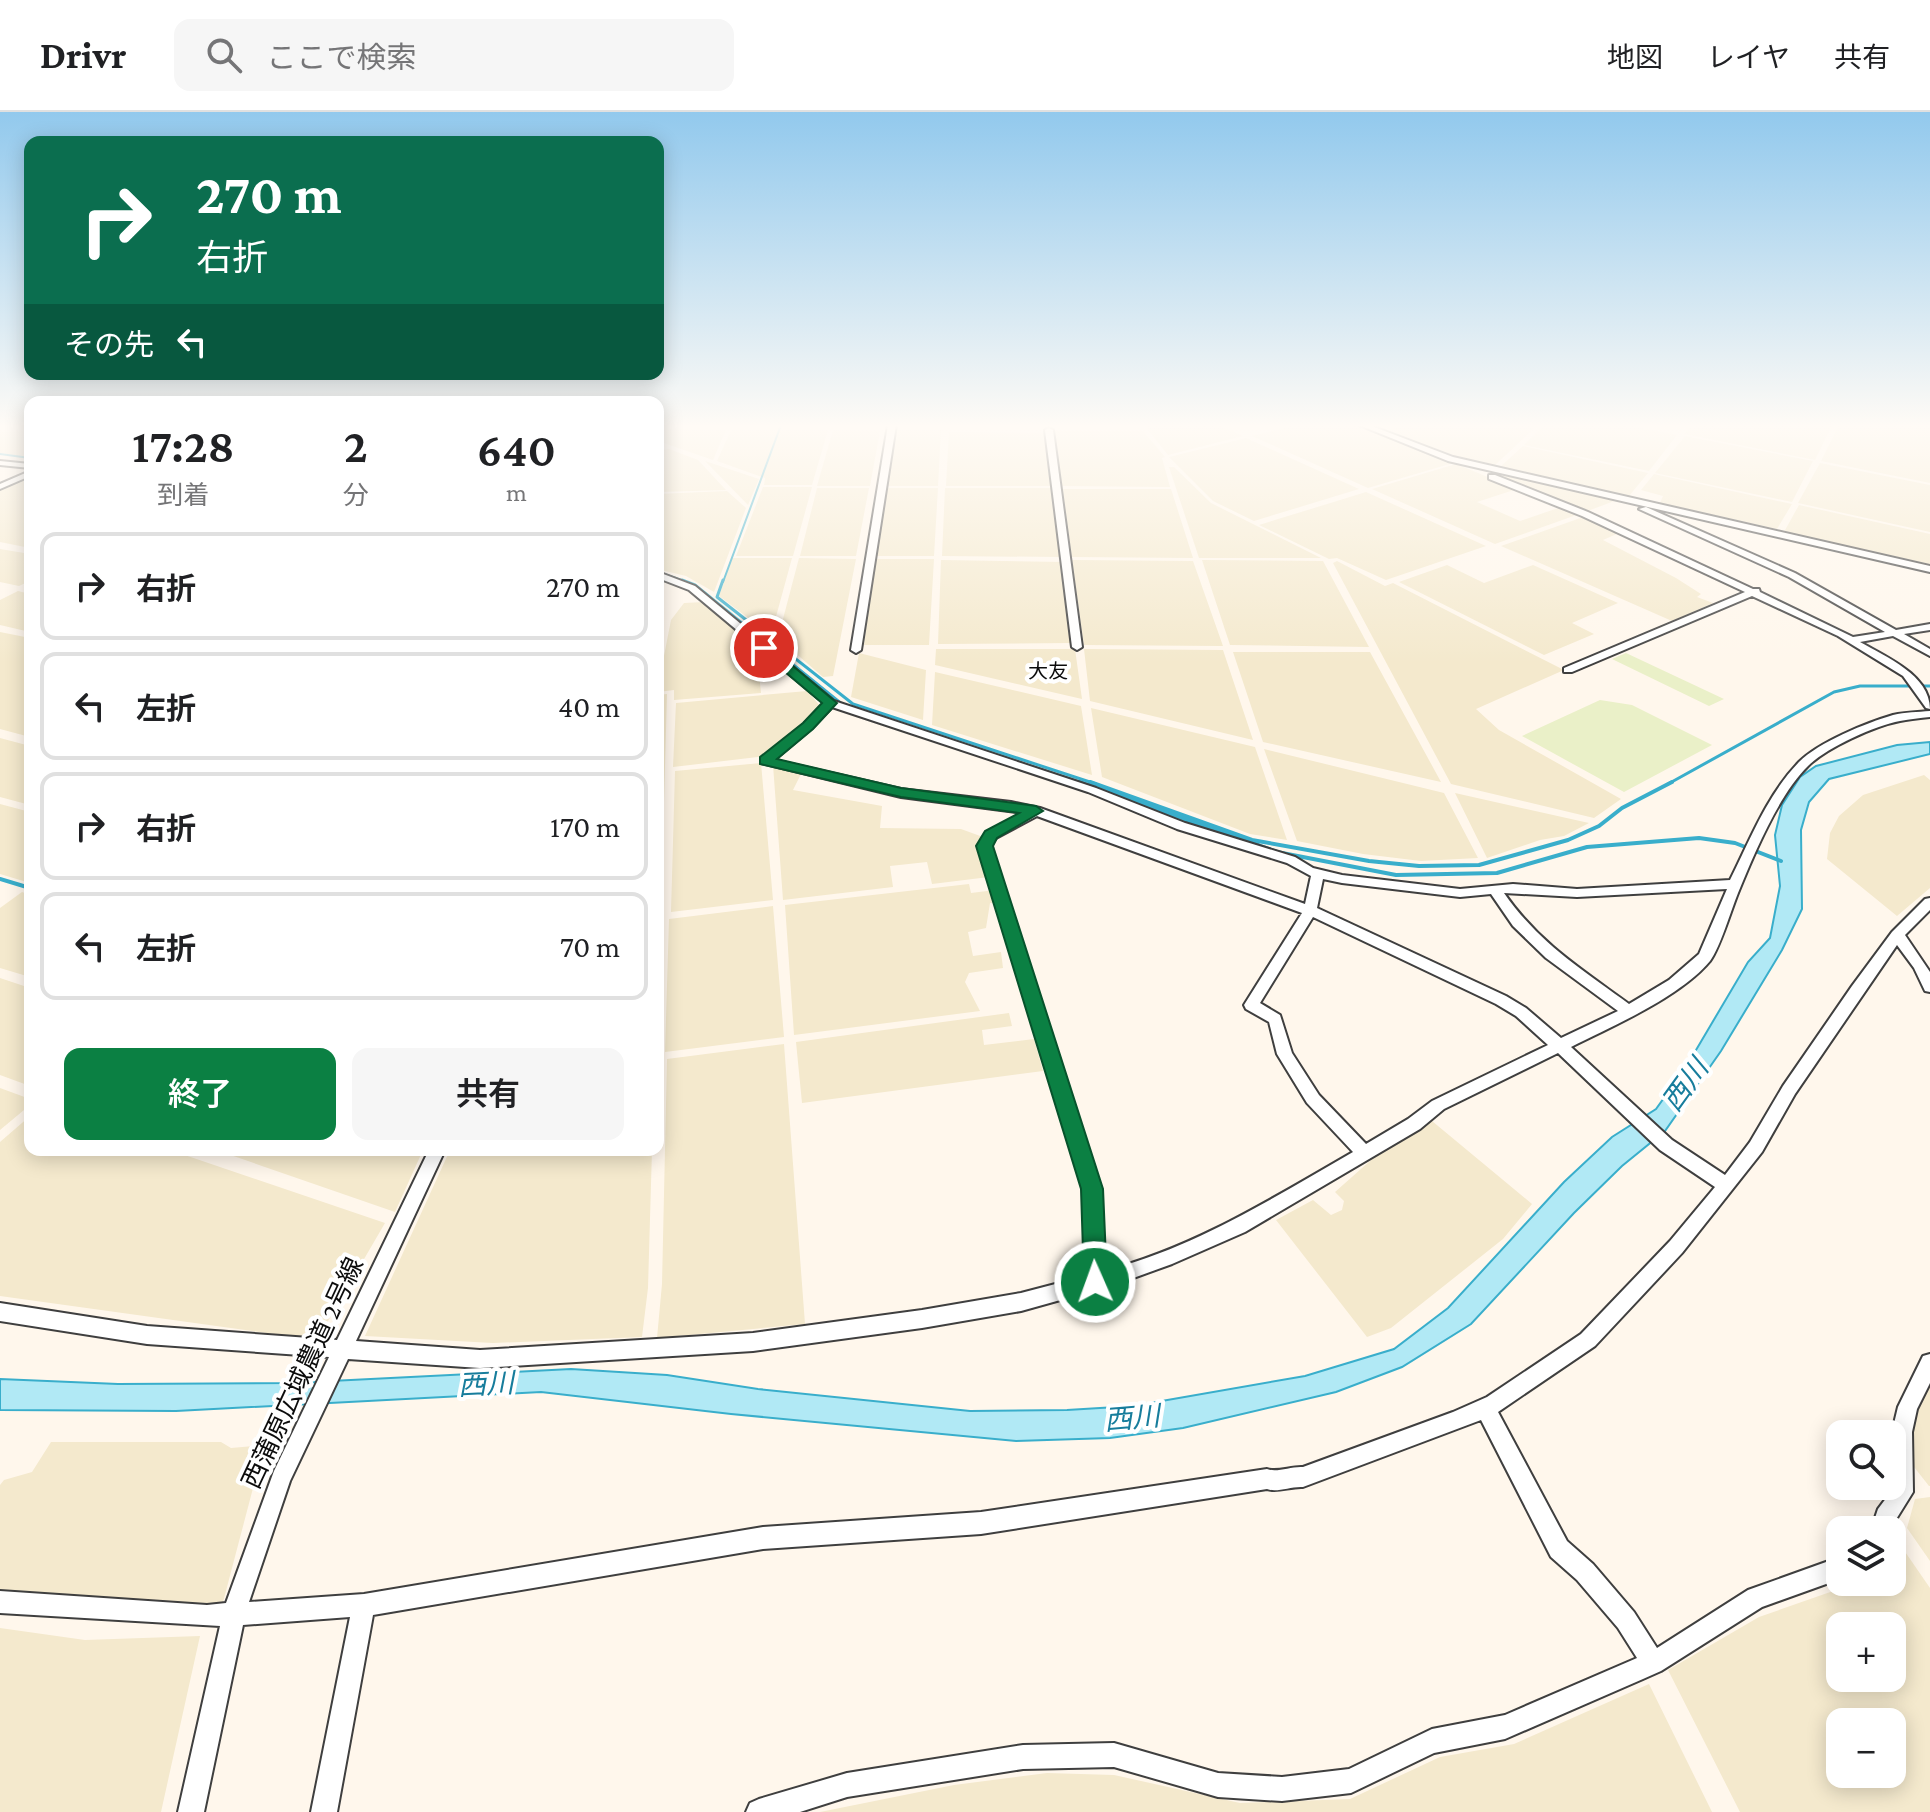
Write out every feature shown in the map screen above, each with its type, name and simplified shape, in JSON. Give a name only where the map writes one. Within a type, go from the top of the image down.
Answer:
[{"type":"street","points":[[856,650],[879,504]]},
{"type":"street","points":[[1059,504],[1077,647]]},
{"type":"street","points":[[1561,504],[1756,591],[1852,640],[1907,674],[1930,706]]},
{"type":"street","points":[[1636,504],[1792,575],[1930,653]]},
{"type":"street","points":[[1649,504],[1930,569]]},
{"type":"street","points":[[664,577],[692,588],[830,703],[1092,790],[1181,826],[1291,860],[1318,873],[1342,879],[1460,893],[1513,888],[1577,893],[1735,884]]},
{"type":"street","points":[[1568,670],[1756,591]]},
{"type":"street","points":[[1852,640],[1930,627]]},
{"type":"street","points":[[830,703],[808,726],[765,761],[901,793],[1036,811],[1310,911],[1501,1000],[1560,1046],[1666,1145],[1726,1185]]},
{"type":"street","points":[[0,1312],[147,1335],[339,1357],[480,1359],[753,1342],[1021,1302],[1095,1282],[1166,1258],[1239,1227],[1414,1124],[1438,1105],[1560,1046],[1674,984],[1705,957],[1735,884],[1777,798],[1804,763],[1863,730],[1896,718],[1930,714]]},
{"type":"street","points":[[1036,811],[991,835],[984,846],[1092,1189],[1095,1282]]},
{"type":"street","points":[[1318,873],[1310,911],[1251,1005],[1275,1019],[1285,1054],[1313,1099],[1364,1152]]},
{"type":"street","points":[[1495,890],[1518,923],[1551,955],[1627,1010]]},
{"type":"street","points":[[0,1602],[149,1613],[234,1614],[364,1605],[763,1538],[981,1523],[1267,1479],[1303,1477],[1485,1408],[1588,1340],[1676,1247],[1756,1147],[1789,1090],[1897,935],[1930,902]]},
{"type":"street","points":[[1897,935],[1920,966],[1930,987]]},
{"type":"street","name":"西蒲原広域農道 2号線","points":[[191,1812],[234,1614],[291,1455],[434,1156]]},
{"type":"street","points":[[1885,1516],[1903,1492],[1902,1432],[1908,1407],[1930,1363]]},
{"type":"street","points":[[1485,1408],[1559,1549],[1585,1572],[1626,1620],[1653,1663]]},
{"type":"street","points":[[759,1812],[847,1785],[1023,1757],[1114,1755],[1218,1785],[1282,1789],[1351,1781],[1432,1741],[1505,1727],[1653,1663],[1756,1598],[1826,1573]]},
{"type":"street","points":[[324,1812],[364,1605]]},
{"type":"shaded area","points":[[0,504],[24,504],[24,547],[0,542]]},
{"type":"shaded area","points":[[664,504],[742,504],[746,508],[714,592],[686,576],[664,571]]},
{"type":"shaded area","points":[[756,504],[807,504],[793,556],[736,556]]},
{"type":"shaded area","points":[[813,504],[866,504],[856,556],[800,556]]},
{"type":"shaded area","points":[[883,504],[937,504],[934,556],[876,556]]},
{"type":"shaded area","points":[[944,504],[1057,504],[1062,557],[942,556]]},
{"type":"shaded area","points":[[1064,504],[1176,504],[1193,558],[1072,557]]},
{"type":"shaded area","points":[[1181,504],[1214,504],[1321,558],[1199,558]]},
{"type":"shaded area","points":[[1220,504],[1309,504],[1254,521]]},
{"type":"shaded area","points":[[1326,504],[1393,504],[1486,546],[1386,580],[1337,558],[1329,559],[1259,525]]},
{"type":"shaded area","points":[[1406,504],[1482,504],[1520,521],[1561,507],[1579,514],[1495,544]]},
{"type":"shaded area","points":[[1566,504],[1605,504],[1585,512]]},
{"type":"shaded area","points":[[1666,504],[1792,504],[1777,529]]},
{"type":"shaded area","points":[[1804,504],[1930,504],[1930,532]]},
{"type":"shaded area","points":[[1799,505],[1930,534],[1930,564],[1784,532]]},
{"type":"shaded area","points":[[1586,516],[1621,532],[1603,540],[1676,578],[1701,594],[1697,597],[1713,603],[1672,621],[1501,546]]},
{"type":"shaded area","points":[[0,549],[24,553],[24,584],[19,586],[0,582]]},
{"type":"shaded area","points":[[732,558],[792,558],[771,635],[719,596]]},
{"type":"shaded area","points":[[799,558],[856,559],[833,676],[823,677],[778,638]]},
{"type":"shaded area","points":[[875,559],[934,559],[929,645],[864,645]]},
{"type":"shaded area","points":[[941,560],[1064,562],[1071,643],[938,644]]},
{"type":"shaded area","points":[[1072,560],[1193,561],[1223,646],[1084,645]]},
{"type":"shaded area","points":[[1202,560],[1323,561],[1369,647],[1230,645]]},
{"type":"shaded area","points":[[1337,561],[1385,586],[1393,583],[1564,670],[1476,709],[1499,730],[1621,799],[1594,818],[1451,784],[1333,563]]},
{"type":"shaded area","points":[[1447,565],[1484,583],[1533,565],[1618,603],[1572,623],[1594,634],[1544,655],[1399,582]]},
{"type":"shaded area","points":[[18,591],[24,592],[24,631],[0,625],[0,600]]},
{"type":"shaded area","points":[[704,602],[756,645],[761,693],[674,700],[674,690],[664,691],[664,656],[671,620],[684,603]]},
{"type":"shaded area","points":[[0,632],[24,637],[24,735],[0,729]]},
{"type":"shaded area","points":[[936,649],[1075,649],[1082,699],[935,665]]},
{"type":"shaded area","points":[[1084,649],[1223,650],[1253,740],[1090,701]]},
{"type":"shaded area","points":[[1233,652],[1370,652],[1441,782],[1263,742]]},
{"type":"shaded area","points":[[859,653],[926,670],[923,720],[851,697]]},
{"type":"shaded area","points":[[935,672],[1081,706],[1092,775],[932,725]]},
{"type":"shaded area","points":[[807,691],[822,708],[767,756],[673,767],[676,703]]},
{"type":"shaded area","points":[[664,694],[667,694],[664,803]]},
{"type":"shaded area","points":[[1091,708],[1255,747],[1287,840],[1250,834],[1102,777]]},
{"type":"shaded area","points":[[0,738],[24,744],[24,803],[0,797]]},
{"type":"shaded area","points":[[1264,749],[1444,793],[1478,858],[1421,861],[1297,841]]},
{"type":"shaded area","points":[[761,763],[773,900],[671,912],[675,771]]},
{"type":"shaded area","points":[[773,765],[802,772],[793,790],[882,806],[880,828],[961,829],[983,837],[980,843],[989,877],[932,884],[927,862],[890,866],[893,887],[783,900]]},
{"type":"shaded area","points":[[1924,775],[1930,780],[1930,888],[1897,916],[1827,859],[1830,833],[1839,816],[1863,795]]},
{"type":"shaded area","points":[[1455,793],[1589,823],[1564,836],[1540,840],[1487,858]]},
{"type":"shaded area","points":[[0,804],[24,810],[24,881],[0,874]]},
{"type":"shaded area","points":[[969,884],[971,893],[995,890],[998,903],[990,903],[986,928],[968,932],[973,956],[1001,952],[1003,968],[969,973],[965,982],[980,1011],[794,1035],[785,905]]},
{"type":"shaded area","points":[[24,893],[24,975],[0,968],[0,908]]},
{"type":"shaded area","points":[[773,906],[784,1037],[665,1052],[669,919]]},
{"type":"shaded area","points":[[0,978],[24,986],[24,1084],[0,1075]]},
{"type":"shaded area","points":[[1009,1013],[1012,1026],[982,1030],[984,1045],[1034,1039],[1043,1071],[802,1103],[796,1042]]},
{"type":"shaded area","points":[[784,1044],[805,1324],[657,1338],[662,1284],[667,1059]]},
{"type":"shaded area","points":[[0,1088],[24,1097],[24,1110],[0,1130]]},
{"type":"shaded area","points":[[24,1121],[24,1156],[188,1156],[385,1223],[317,1340],[0,1296],[0,1142]]},
{"type":"shaded area","points":[[1432,1121],[1532,1204],[1503,1239],[1391,1328],[1367,1337],[1276,1220],[1313,1200],[1331,1215],[1342,1210],[1344,1201],[1335,1192],[1388,1145]]},
{"type":"shaded area","points":[[233,1156],[420,1156],[395,1212]]},
{"type":"shaded area","points":[[447,1156],[652,1156],[648,1288],[642,1337],[493,1343],[365,1336]]},
{"type":"shaded area","points":[[1930,1381],[1930,1486],[1906,1457],[1904,1420]]},
{"type":"shaded area","points":[[51,1442],[221,1442],[231,1448],[254,1446],[257,1473],[222,1606],[0,1595],[0,1485],[4,1480],[32,1472]]},
{"type":"shaded area","points":[[1930,1497],[1930,1561],[1907,1528],[1915,1499]]},
{"type":"shaded area","points":[[1906,1553],[1930,1588],[1930,1812],[1740,1812],[1668,1670],[1759,1617],[1826,1594],[1826,1596],[1906,1596]]},
{"type":"shaded area","points":[[0,1628],[85,1640],[200,1636],[161,1812],[0,1812]]},
{"type":"shaded area","points":[[1649,1684],[1712,1812],[820,1812],[954,1785],[1047,1773],[1114,1775],[1240,1803],[1350,1799],[1440,1757],[1514,1744]]},
{"type":"green space","points":[[1626,653],[1724,699],[1709,706],[1612,659]]},
{"type":"green space","points":[[1600,700],[1632,705],[1712,745],[1624,792],[1522,736]]},
{"type":"water","name":"西川","points":[[1930,742],[1930,754],[1829,779],[1809,802],[1801,830],[1802,909],[1782,950],[1721,1051],[1665,1131],[1622,1166],[1574,1213],[1471,1324],[1402,1367],[1336,1392],[1183,1428],[1110,1438],[1016,1441],[541,1392],[176,1411],[0,1410],[0,1379],[118,1384],[291,1383],[571,1369],[667,1375],[758,1389],[970,1411],[1067,1410],[1133,1406],[1305,1376],[1394,1349],[1448,1308],[1564,1182],[1612,1137],[1656,1109],[1686,1067],[1748,962],[1770,938],[1780,886],[1775,835],[1782,805],[1800,777],[1816,766],[1897,745]]},
{"type":"waterway","points":[[723,582],[752,504]]},
{"type":"waterway","points":[[664,574],[687,582]]},
{"type":"waterway","points":[[682,580],[695,585],[843,705]]},
{"type":"waterway","points":[[723,580],[717,597],[853,704],[1091,782]]},
{"type":"waterway","points":[[1668,784],[1834,692],[1860,686],[1930,686]]},
{"type":"waterway","points":[[924,731],[1080,782]]},
{"type":"waterway","points":[[1080,782],[1085,784]]},
{"type":"waterway","points":[[1080,782],[1277,852],[1396,875],[1497,873],[1587,847],[1699,838],[1735,843],[1781,861]]},
{"type":"waterway","points":[[1091,782],[1096,784]]},
{"type":"waterway","points":[[1091,782],[1252,840],[1369,861],[1419,866],[1479,865],[1568,840],[1599,826],[1622,808],[1672,782]]},
{"type":"waterway","points":[[0,879],[24,886]]},
{"type":"district","name":"大友","points":[[1048,671]]},
{"type":"route","points":[[764,648],[830,703],[808,726],[765,761],[901,793],[1036,811],[991,835],[984,846],[1092,1189],[1095,1282]]}]
